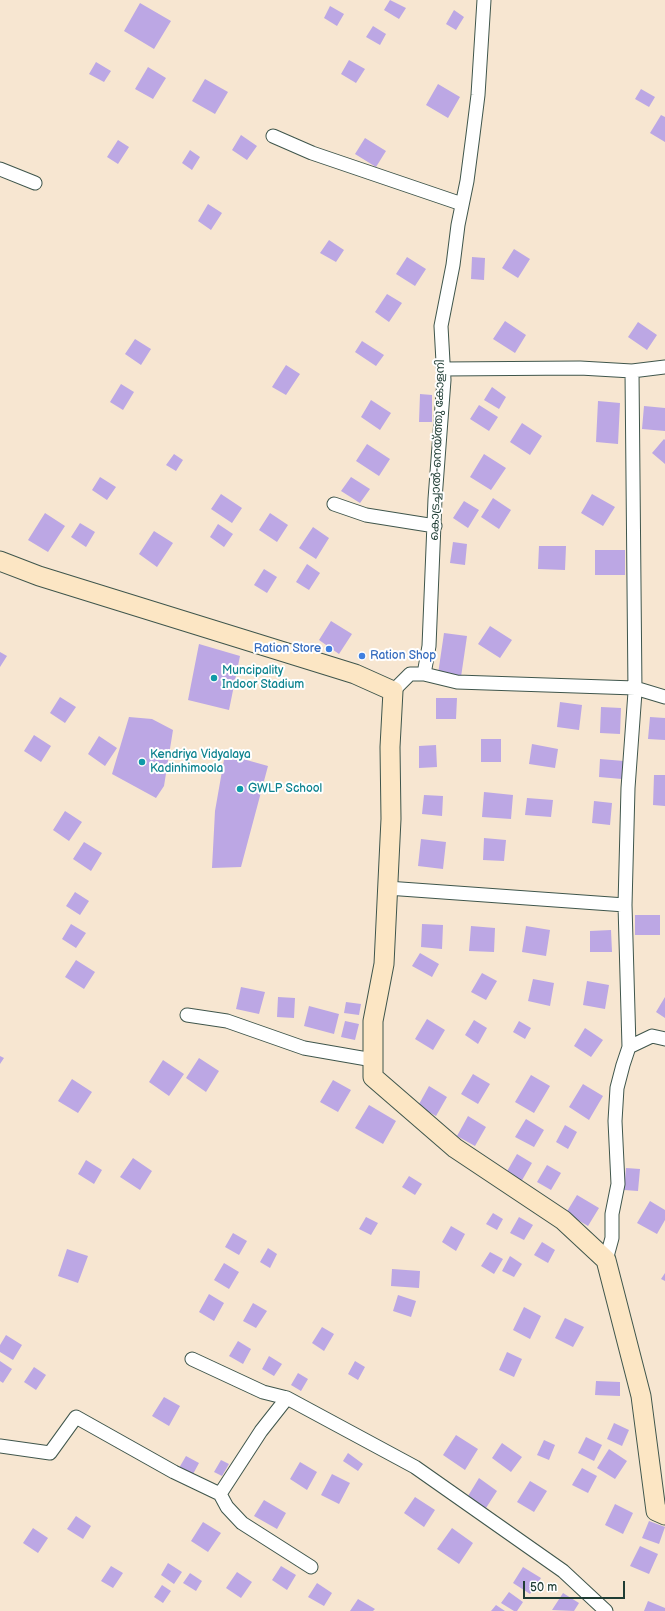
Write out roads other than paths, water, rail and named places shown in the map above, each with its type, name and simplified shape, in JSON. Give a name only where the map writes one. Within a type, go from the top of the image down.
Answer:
[{"type":"main road","points":[[0,561],[39,576],[355,674],[393,691],[390,747],[391,819],[384,964],[373,1021],[373,1077],[455,1148],[563,1220],[606,1260],[641,1396],[656,1511],[665,1515]]},
{"type":"street","name":"കൊട്രച്ചാൽ-നെയ്ത്തു കോളനി","points":[[424,674],[429,646],[442,424],[443,369],[441,326],[467,181],[478,95],[484,0]]},
{"type":"street","points":[[273,136],[312,153],[462,204]]},
{"type":"street","points":[[0,169],[36,183]]},
{"type":"street","points":[[443,369],[580,368],[632,371],[665,367]]},
{"type":"street","points":[[606,1260],[612,1238],[612,1214],[618,1184],[615,1122],[617,1088],[629,1047],[625,905],[628,788],[636,692],[632,371]]},
{"type":"street","points":[[334,504],[366,515],[435,526]]},
{"type":"street","points":[[393,691],[410,674],[424,674],[457,682],[635,688],[665,697]]},
{"type":"street","points":[[387,888],[625,905]]},
{"type":"street","points":[[187,1015],[227,1021],[304,1048],[373,1060]]},
{"type":"street","points":[[629,1047],[652,1036],[665,1039]]},
{"type":"street","points":[[192,1359],[263,1392],[287,1398],[415,1467],[562,1571],[606,1611]]},
{"type":"street","points":[[220,1494],[261,1431],[287,1398]]},
{"type":"street","points":[[0,1446],[50,1454],[76,1417],[174,1472],[220,1494],[227,1507],[242,1523],[311,1567]]},
{"type":"place","name":"Ration Store","points":[[329,649]]},
{"type":"place","name":"Ration Shop","points":[[362,656]]},
{"type":"place","name":"Muncipality Indoor Stadium","points":[[214,678]]},
{"type":"place","name":"Kendriya Vidyalaya Kadinhimoola","points":[[142,762]]},
{"type":"place","name":"GWLP School","points":[[240,789]]}]
